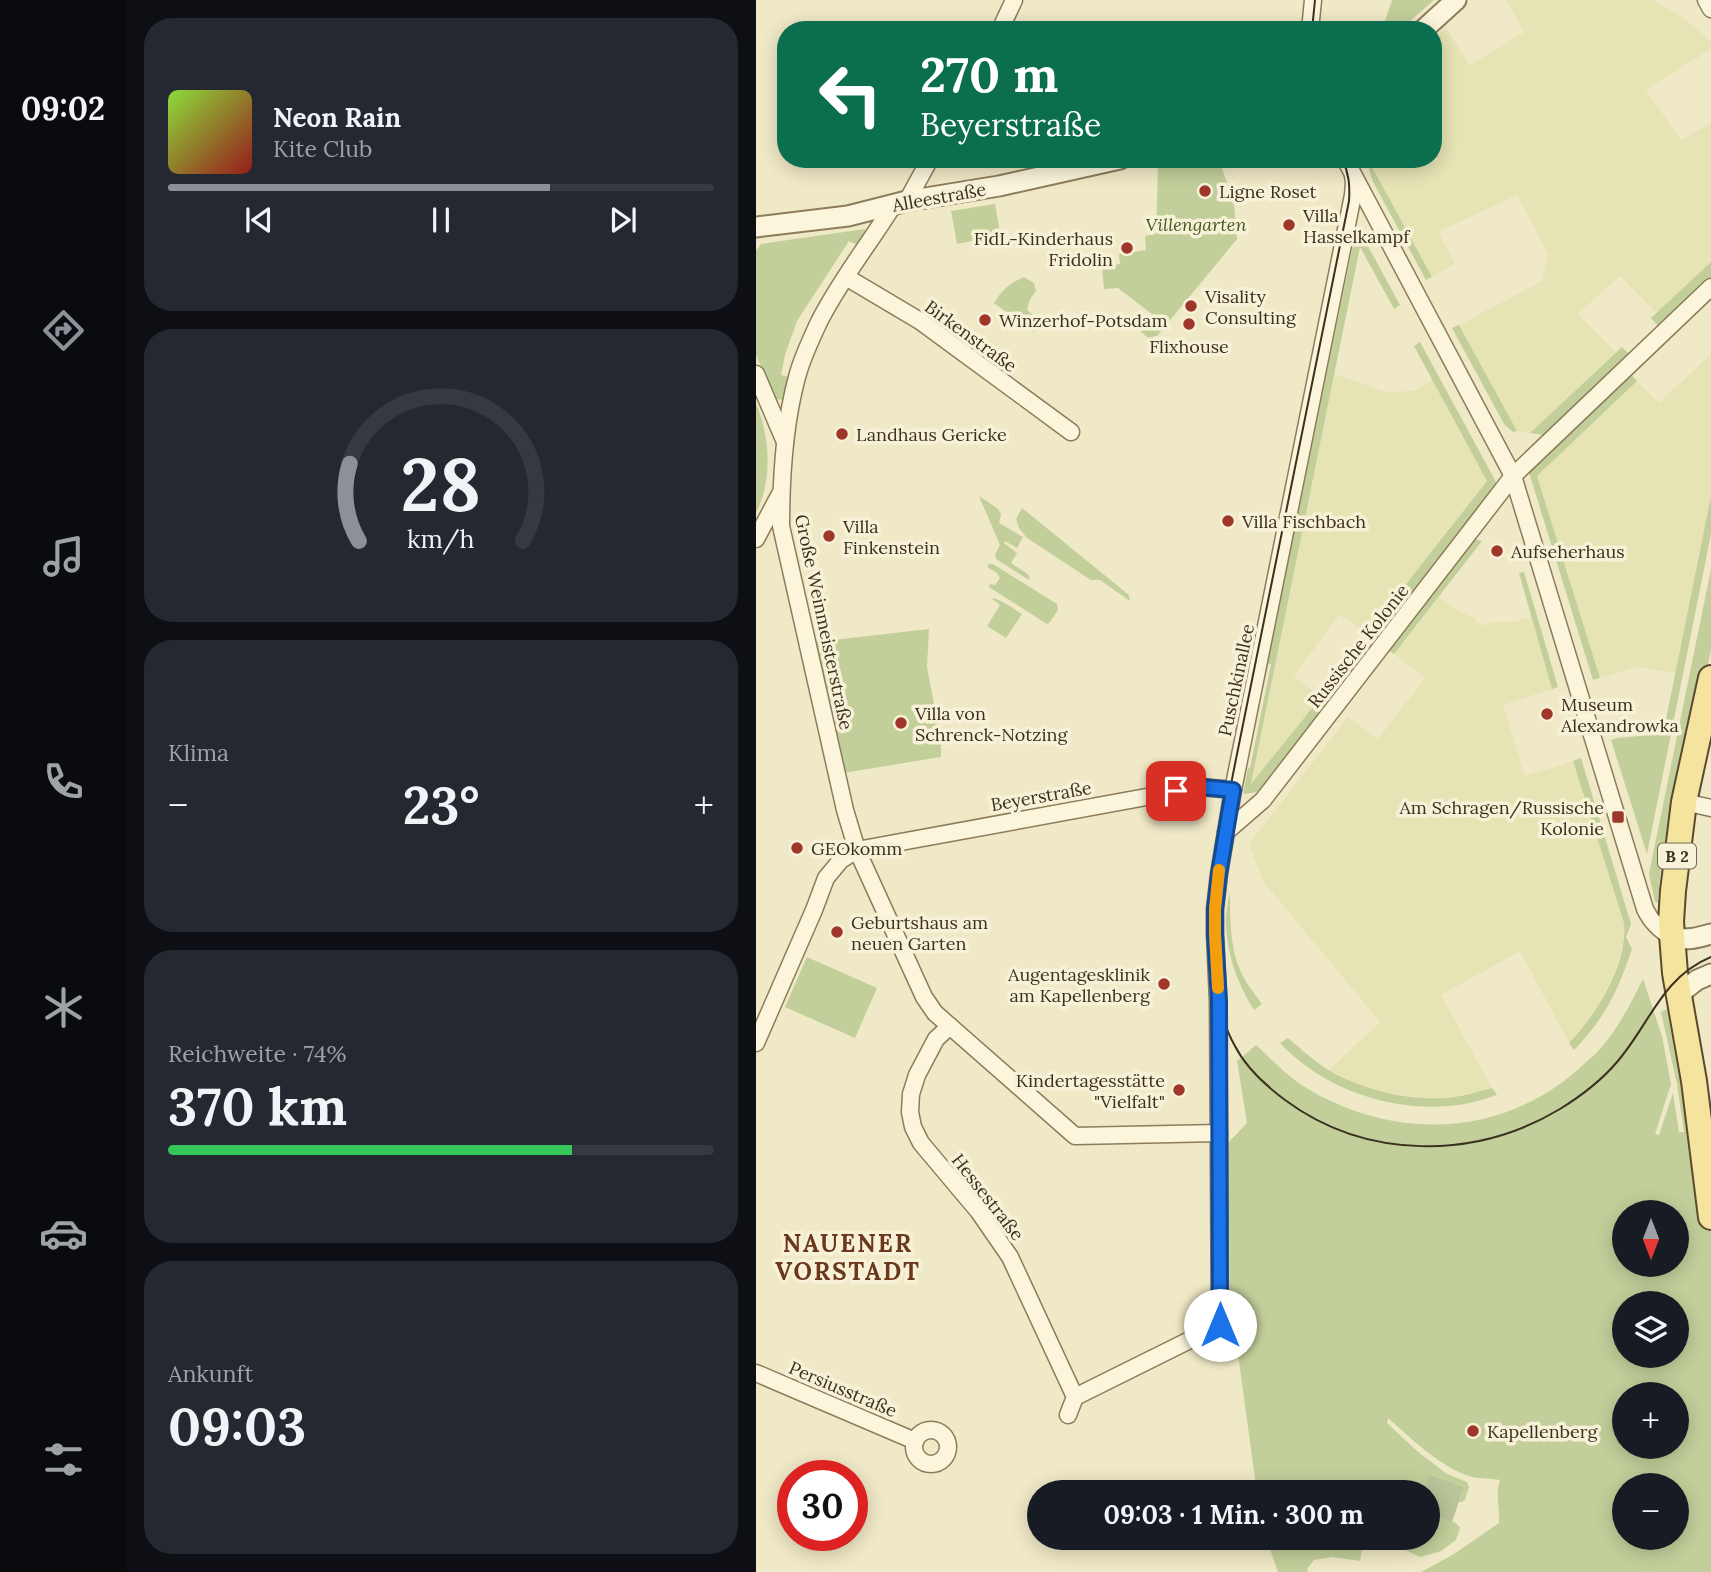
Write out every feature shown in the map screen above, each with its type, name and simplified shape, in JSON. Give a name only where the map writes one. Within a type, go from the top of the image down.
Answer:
[{"type":"main road","name":"B 2","points":[[1711,678],[1684,802],[1673,891],[1672,937],[1711,1217]]},
{"type":"street","points":[[1004,21],[1014,0]]},
{"type":"street","points":[[1311,21],[1313,0]]},
{"type":"street","points":[[1433,21],[1456,0]]},
{"type":"street","points":[[1706,0],[1711,9]]},
{"type":"street","name":"Große Weinmeisterstraße","points":[[924,168],[846,276],[820,320],[797,376],[785,442],[781,526],[845,810],[857,850],[923,997],[950,1026],[1075,1136],[1219,1133]]},
{"type":"street","name":"Alleestraße","points":[[756,227],[848,216],[901,202],[1012,184],[1081,168]]},
{"type":"street","points":[[1350,168],[1513,476],[1646,909],[1654,924],[1672,937],[1691,939],[1711,934]]},
{"type":"street","name":"Puschkinallee","points":[[1075,1397],[1220,1325],[1219,1001],[1215,909],[1233,790],[1353,195],[1353,175]]},
{"type":"street","name":"Birkenstraße","points":[[846,276],[920,321],[1071,432]]},
{"type":"street","name":"Russische Kolonie","points":[[1226,832],[1263,800],[1513,476],[1711,287]]},
{"type":"street","points":[[756,374],[785,442]]},
{"type":"street","points":[[756,539],[781,492]]},
{"type":"street","name":"Beyerstraße","points":[[857,850],[1201,787],[1233,790]]},
{"type":"street","points":[[1684,802],[1711,808]]},
{"type":"street","points":[[756,1043],[826,878],[841,860],[857,850]]},
{"type":"street","points":[[1679,994],[1711,974]]},
{"type":"street","name":"Hessestraße","points":[[950,1026],[936,1039],[917,1075],[911,1094],[912,1127],[920,1143],[979,1212],[1010,1257],[1075,1397]]},
{"type":"street","name":"Persiusstraße","points":[[756,1373],[915,1441]]},
{"type":"street","points":[[1068,1415],[1075,1397]]},
{"type":"shaded area","points":[[1506,0],[1653,0],[1681,16],[1711,41],[1711,49],[1646,90],[1681,140],[1711,123],[1711,262],[1656,313],[1620,276],[1578,314],[1616,352],[1530,433],[1517,431],[1459,325],[1542,281],[1548,254],[1517,195],[1438,232],[1455,264],[1432,277],[1373,168],[1442,168],[1442,31],[1446,28],[1470,65],[1524,32]]},
{"type":"shaded area","points":[[1711,354],[1711,496],[1675,673],[1638,667],[1600,678],[1537,476],[1637,381],[1659,403]]},
{"type":"shaded area","points":[[1334,374],[1389,393],[1415,390],[1433,380],[1487,481],[1367,634],[1340,614],[1294,676],[1321,697],[1251,786]]},
{"type":"shaded area","points":[[1439,597],[1476,619],[1476,622],[1489,626],[1490,622],[1512,622],[1532,617],[1552,689],[1503,705],[1525,776],[1573,761],[1624,923],[1626,937],[1612,980],[1594,1013],[1569,1043],[1520,951],[1441,995],[1492,1088],[1445,1098],[1373,1090],[1329,1070],[1380,1022],[1262,880],[1249,844],[1348,717],[1378,739],[1425,678],[1394,654]]},
{"type":"green space","points":[[1392,0],[1434,0],[1410,21],[1385,21]]},
{"type":"green space","name":"Villengarten","points":[[1158,168],[1222,168],[1234,204],[1237,239],[1151,340],[1141,332],[1153,315],[1118,288],[1104,289],[1102,266],[1120,264],[1119,254],[1146,250],[1145,236],[1156,234]]},
{"type":"green space","points":[[1369,168],[1373,168],[1432,277],[1426,280]]},
{"type":"green space","points":[[995,204],[1001,238],[995,236],[994,232],[976,235],[976,240],[957,244],[951,211]]},
{"type":"green space","points":[[1357,226],[1400,305],[1394,309],[1360,247],[1251,784],[1321,697],[1329,703],[1263,788],[1245,794],[1243,793],[1248,768],[1271,664],[1267,663]]},
{"type":"green space","points":[[865,229],[859,246],[849,241],[797,321],[781,375],[792,378],[784,400],[775,399],[756,355],[756,251],[761,244]]},
{"type":"green space","points":[[1711,262],[1711,278],[1659,327],[1651,318]]},
{"type":"green space","points":[[1024,277],[1034,283],[1036,291],[1027,310],[1039,320],[1034,332],[994,303],[1007,287]]},
{"type":"green space","points":[[1459,325],[1517,431],[1513,432],[1504,424],[1452,328]]},
{"type":"green space","points":[[1420,342],[1496,482],[1495,489],[1376,641],[1367,634],[1487,481],[1414,346]]},
{"type":"green space","points":[[1622,347],[1629,354],[1543,435],[1530,433]]},
{"type":"green space","points":[[1629,372],[1637,381],[1537,476],[1600,678],[1593,680],[1528,469]]},
{"type":"green space","points":[[756,403],[761,416],[768,458],[765,486],[756,513]]},
{"type":"green space","points":[[979,496],[997,508],[1001,514],[999,523],[1023,537],[1017,548],[1005,541],[1004,543],[1017,553],[1011,563],[1029,575],[1029,580],[996,559],[995,554],[1000,545]]},
{"type":"green space","points":[[1711,496],[1711,534],[1647,854],[1611,740],[1663,734]]},
{"type":"green space","points":[[1022,508],[1129,595],[1130,601],[1100,580],[1091,580],[1027,538],[1016,519]]},
{"type":"green space","points":[[1471,538],[1482,541],[1394,654],[1386,648]]},
{"type":"green space","points":[[989,564],[1057,604],[1058,610],[1050,622],[1047,624],[989,587],[990,584],[995,585],[1000,578],[987,567]]},
{"type":"green space","points":[[1711,569],[1711,649],[1660,875],[1658,903],[1655,902],[1649,874]]},
{"type":"green space","points":[[1524,572],[1558,687],[1552,689],[1519,573]]},
{"type":"green space","points":[[991,598],[1022,614],[1006,638],[987,626],[1000,605]]},
{"type":"green space","points":[[929,629],[927,667],[941,741],[941,757],[843,773],[816,642]]},
{"type":"green space","points":[[1581,758],[1631,924],[1626,937],[1632,949],[1609,1003],[1594,1027],[1574,1050],[1569,1043],[1606,992],[1620,958],[1624,934],[1624,923],[1573,761]]},
{"type":"green space","points":[[1230,892],[1234,952],[1244,979],[1262,1004],[1254,1010],[1242,989],[1230,955],[1226,917]]},
{"type":"green space","points":[[807,957],[877,988],[855,1038],[785,1007]]},
{"type":"green space","points":[[1643,979],[1662,1036],[1671,1084],[1655,1134],[1659,1135],[1673,1093],[1679,1132],[1684,1132],[1677,1084],[1661,1012],[1667,1009],[1692,1130],[1711,1126],[1711,1572],[1421,1572],[1454,1554],[1499,1523],[1500,1480],[1472,1477],[1449,1467],[1388,1418],[1387,1423],[1417,1451],[1447,1474],[1467,1482],[1469,1487],[1465,1500],[1459,1502],[1464,1487],[1429,1474],[1427,1480],[1255,1480],[1230,1296],[1228,1143],[1247,1123],[1237,1061],[1256,1045],[1300,1084],[1335,1103],[1372,1116],[1410,1123],[1448,1124],[1485,1118],[1521,1106],[1555,1087],[1601,1048],[1626,1012]]},
{"type":"green space","points":[[1288,1038],[1330,1071],[1357,1084],[1385,1092],[1445,1098],[1492,1088],[1497,1095],[1465,1104],[1440,1107],[1415,1106],[1365,1096],[1341,1087],[1298,1060],[1280,1043]]},
{"type":"green space","points":[[1429,1474],[1464,1487],[1452,1522],[1440,1518],[1440,1480],[1427,1480]]},
{"type":"green space","points":[[1440,1517],[1456,1523],[1460,1528],[1456,1540],[1441,1551],[1420,1557],[1405,1550],[1440,1550]]},
{"type":"green space","points":[[1270,1550],[1362,1550],[1360,1561],[1332,1557],[1314,1560],[1307,1569],[1308,1572],[1278,1572]]},
{"type":"tram line","points":[[1313,21],[1315,0]]},
{"type":"tram line","points":[[1346,168],[1349,201],[1218,859],[1213,909],[1213,959],[1216,991],[1229,1034],[1239,1054],[1257,1076],[1285,1100],[1317,1120],[1350,1134],[1385,1143],[1421,1146],[1457,1144],[1493,1138],[1527,1126],[1560,1109],[1583,1093],[1617,1062],[1668,989],[1694,966],[1711,957]]},
{"type":"slow traffic","points":[[1218,988],[1215,909],[1219,870]]},
{"type":"place","name":"Ligne Roset","points":[[1205,191]]},
{"type":"place","name":"Villa Hasselkampf","points":[[1289,225]]},
{"type":"place","name":"FidL-Kinderhaus Fridolin","points":[[1127,248]]},
{"type":"place","name":"Visality Consulting","points":[[1191,306]]},
{"type":"place","name":"Winzerhof-Potsdam","points":[[985,320]]},
{"type":"place","name":"Flixhouse","points":[[1189,324]]},
{"type":"place","name":"Landhaus Gericke","points":[[842,434]]},
{"type":"place","name":"Villa Fischbach","points":[[1228,521]]},
{"type":"place","name":"Villa Finkenstein","points":[[829,536]]},
{"type":"place","name":"Aufseherhaus","points":[[1497,551]]},
{"type":"place","name":"Museum Alexandrowka","points":[[1547,714]]},
{"type":"place","name":"Villa von Schrenck-Notzing","points":[[901,723]]},
{"type":"place","name":"Am Schragen/Russische Kolonie","points":[[1618,817]]},
{"type":"place","name":"GEOkomm","points":[[797,848]]},
{"type":"place","name":"Geburtshaus am neuen Garten","points":[[837,932]]},
{"type":"place","name":"Augentagesklinik am Kapellenberg","points":[[1164,984]]},
{"type":"place","name":"Kindertagesstätte \"Vielfalt\"","points":[[1179,1090]]},
{"type":"place","name":"Kapellenberg","points":[[1473,1431]]},
{"type":"district","name":"NAUENER VORSTADT","points":[[848,1257]]},
{"type":"route","points":[[1176,791],[1201,787],[1233,790],[1215,909],[1219,1001],[1220,1325]]}]
